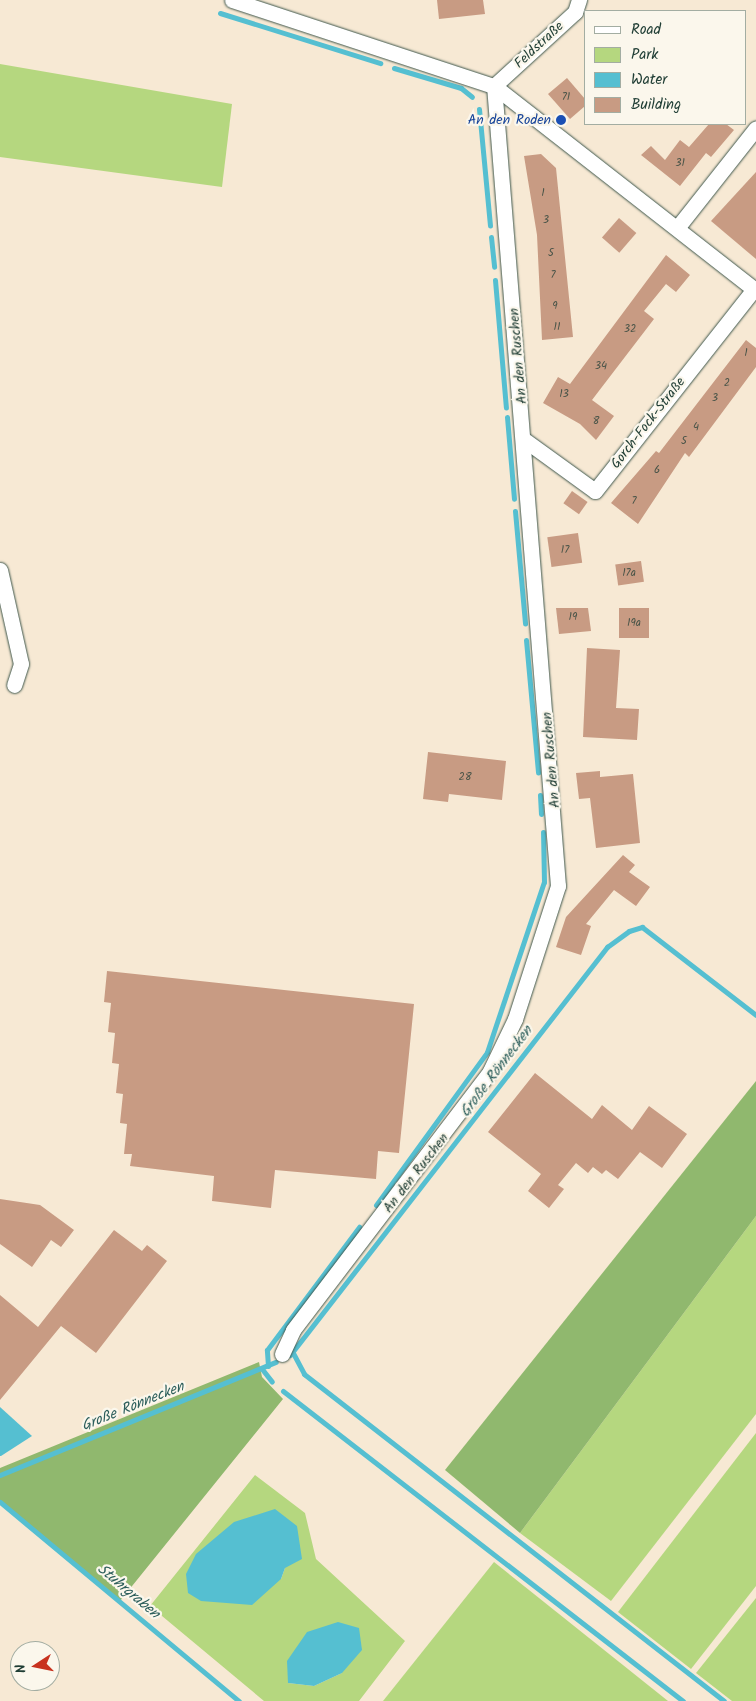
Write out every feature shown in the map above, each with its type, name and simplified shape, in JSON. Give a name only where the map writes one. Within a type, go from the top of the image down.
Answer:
[{"type":"street","points":[[232,0],[494,86],[755,290]]},
{"type":"street","name":"Feldstraße","points":[[494,86],[575,12],[579,0]]},
{"type":"street","name":"An den Ruschen","points":[[282,1354],[293,1330],[490,1071],[515,1018],[558,886],[526,442],[494,86]]},
{"type":"street","points":[[677,228],[756,128]]},
{"type":"street","name":"Gorch-Fock-Straße","points":[[526,442],[595,491],[755,290]]},
{"type":"street","points":[[0,570],[21,664],[14,685]]},
{"type":"green space","points":[[0,64],[232,104],[222,187],[0,157]]},
{"type":"green space","points":[[756,1081],[756,1216],[520,1533],[445,1470]]},
{"type":"green space","points":[[756,1216],[756,1414],[611,1601],[520,1533]]},
{"type":"green space","points":[[259,1362],[262,1377],[283,1399],[120,1601],[0,1500],[0,1468]]},
{"type":"green space","points":[[756,1433],[756,1586],[691,1669],[618,1612]]},
{"type":"green space","points":[[255,1475],[305,1513],[316,1559],[405,1641],[359,1701],[264,1701],[150,1606]],"holes":[[[196,1554],[285,1568],[281,1579]],[[342,1673],[314,1686],[288,1683]]]},
{"type":"green space","points":[[494,1562],[668,1701],[383,1701]]},
{"type":"green space","points":[[756,1598],[756,1701],[732,1701],[696,1673]]},
{"type":"water","points":[[0,1407],[32,1436],[1,1456],[0,1456]]},
{"type":"water","points":[[275,1509],[297,1526],[302,1559],[285,1568],[281,1579],[252,1605],[201,1601],[188,1593],[186,1574],[196,1554],[234,1522]]},
{"type":"water","points":[[338,1622],[359,1628],[362,1650],[342,1673],[314,1686],[288,1683],[287,1661],[307,1632]]},
{"type":"building","points":[[437,0],[483,0],[485,14],[439,19]]},
{"type":"building","points":[[567,78],[584,98],[584,107],[570,119],[548,94]]},
{"type":"building","points":[[708,125],[727,125],[734,130],[711,157],[706,153],[680,186],[641,155],[651,146],[665,160],[680,140],[689,147]]},
{"type":"building","points":[[541,154],[556,168],[573,337],[542,340],[537,235],[524,156]]},
{"type":"building","points":[[756,172],[756,259],[711,221]]},
{"type":"building","points":[[619,218],[636,233],[619,253],[602,238]]},
{"type":"building","points":[[666,255],[690,275],[676,292],[666,284],[644,311],[654,319],[592,400],[614,416],[596,440],[580,424],[543,403],[558,377],[570,384]]},
{"type":"building","points":[[746,340],[756,348],[756,367],[689,457],[685,453],[638,524],[611,503],[656,451],[659,453]]},
{"type":"building","points":[[572,491],[588,502],[579,514],[563,503]]},
{"type":"building","points":[[578,533],[582,563],[551,567],[547,537]]},
{"type":"building","points":[[641,561],[644,582],[618,585],[615,565]]},
{"type":"building","points":[[556,608],[588,608],[591,631],[559,634]]},
{"type":"building","points":[[619,608],[649,608],[649,638],[619,638]]},
{"type":"building","points":[[587,648],[620,650],[616,708],[639,709],[637,740],[583,737]]},
{"type":"building","points":[[428,752],[506,761],[502,800],[449,794],[448,802],[423,799]]},
{"type":"building","points":[[600,771],[600,777],[633,774],[640,843],[596,848],[590,798],[579,799],[576,773]]},
{"type":"building","points":[[623,855],[635,865],[629,872],[650,887],[636,906],[614,890],[586,924],[591,926],[581,955],[556,947],[566,917]]},
{"type":"building","points":[[107,971],[414,1004],[399,1153],[378,1151],[376,1179],[275,1170],[271,1208],[212,1201],[214,1176],[130,1166],[132,1154],[124,1154],[127,1124],[120,1123],[123,1094],[116,1093],[119,1064],[112,1063],[115,1033],[108,1032],[111,1003],[104,1002]]},
{"type":"building","points":[[535,1073],[592,1119],[602,1105],[632,1130],[649,1106],[687,1134],[662,1168],[640,1152],[618,1179],[606,1170],[602,1174],[593,1167],[588,1173],[576,1163],[558,1185],[564,1189],[549,1208],[528,1191],[541,1174],[488,1132]]},
{"type":"building","points":[[0,1199],[40,1205],[74,1230],[61,1247],[51,1240],[32,1267],[0,1244]]},
{"type":"building","points":[[114,1230],[142,1251],[147,1245],[167,1261],[96,1353],[61,1326],[0,1400],[0,1295],[38,1327]]},
{"type":"waterway","points":[[220,13],[380,63]]},
{"type":"waterway","points":[[394,68],[461,88],[472,97]]},
{"type":"waterway","points":[[479,109],[490,225]]},
{"type":"waterway","points":[[491,237],[494,267]]},
{"type":"waterway","points":[[495,280],[506,408]]},
{"type":"waterway","points":[[507,417],[514,499]]},
{"type":"waterway","points":[[515,511],[525,624]]},
{"type":"waterway","points":[[526,640],[538,772]]},
{"type":"waterway","points":[[540,795],[541,814]]},
{"type":"waterway","points":[[376,1205],[487,1052],[544,882],[543,832]]},
{"type":"waterway","name":"Große Rönnecken","points":[[290,1355],[607,947],[629,931],[642,927],[756,1015]]},
{"type":"waterway","points":[[268,1366],[267,1350],[359,1227]]},
{"type":"waterway","points":[[293,1353],[304,1374],[724,1701]]},
{"type":"waterway","name":"Große Rönnecken","points":[[0,1475],[276,1362]]},
{"type":"waterway","points":[[262,1369],[272,1382]]},
{"type":"waterway","points":[[283,1391],[683,1701]]},
{"type":"waterway","name":"Stuhrgraben","points":[[0,1502],[239,1701]]},
{"type":"place","name":"An den Roden","points":[[561,120]]}]
